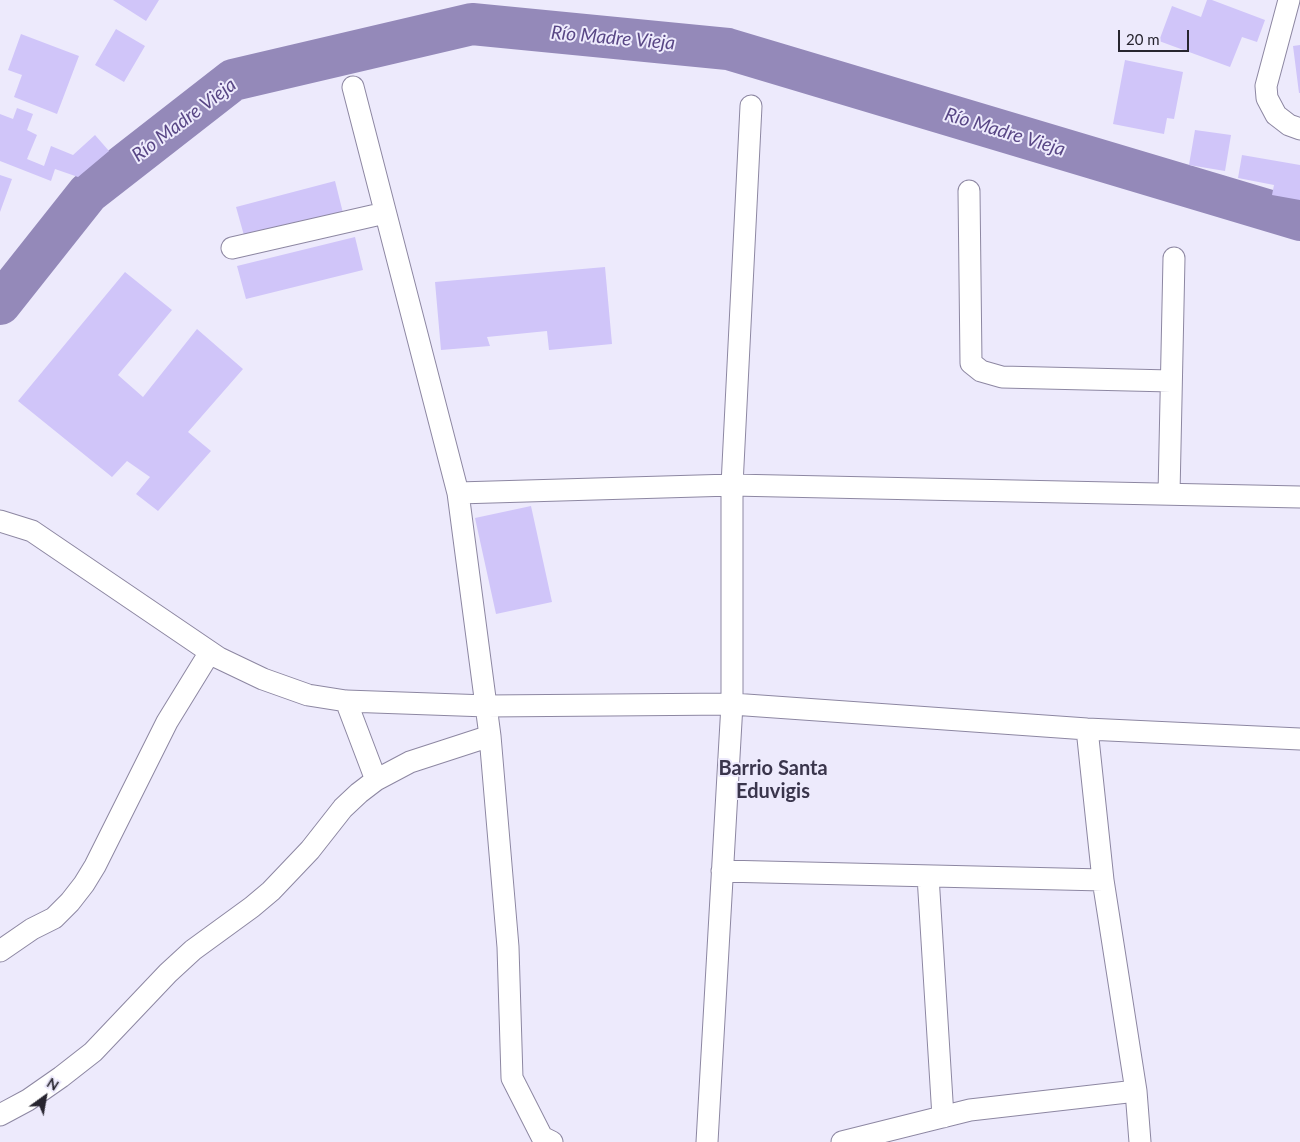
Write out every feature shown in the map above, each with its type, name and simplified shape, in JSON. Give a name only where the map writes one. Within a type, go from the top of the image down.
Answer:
[{"type":"street","points":[[1289,0],[1266,86],[1267,98],[1276,115],[1289,126],[1300,130]]},
{"type":"street","points":[[353,87],[458,493],[490,736],[508,947],[512,1078],[542,1137],[552,1142]]},
{"type":"street","points":[[707,1142],[732,704],[732,485],[751,106]]},
{"type":"street","points":[[969,191],[971,363],[981,371],[1002,377],[1172,380]]},
{"type":"street","points":[[232,248],[385,212]]},
{"type":"street","points":[[1169,494],[1174,258]]},
{"type":"street","points":[[458,493],[732,485],[1300,497]]},
{"type":"street","points":[[0,521],[32,531],[219,658],[263,679],[308,695],[346,701],[487,706],[732,704],[1087,729],[1300,739]]},
{"type":"street","points":[[0,951],[32,929],[54,918],[84,884],[95,866],[167,722],[210,652]]},
{"type":"street","points":[[346,701],[376,780]]},
{"type":"street","points":[[1087,729],[1103,880],[1136,1091],[1140,1142]]},
{"type":"street","points":[[0,1115],[28,1100],[93,1052],[168,973],[193,950],[252,908],[271,891],[310,850],[343,808],[376,780],[410,762],[490,736]]},
{"type":"street","points":[[722,870],[1103,880]]},
{"type":"street","points":[[928,876],[944,1117]]},
{"type":"street","points":[[842,1142],[970,1110],[1136,1091]]},
{"type":"building","points":[[113,0],[159,0],[146,21]]},
{"type":"building","points":[[1207,0],[1212,0],[1265,20],[1257,42],[1242,37],[1230,67],[1159,41],[1172,6],[1201,17]]},
{"type":"building","points":[[116,29],[145,46],[124,82],[95,65]]},
{"type":"building","points":[[21,34],[79,56],[57,114],[14,97],[22,75],[8,70]]},
{"type":"building","points":[[1300,45],[1300,93],[1299,93],[1293,46]]},
{"type":"building","points":[[1125,60],[1183,72],[1174,119],[1167,118],[1164,134],[1113,124]]},
{"type":"building","points":[[17,108],[33,114],[27,130],[37,135],[27,159],[44,166],[51,146],[73,155],[95,135],[109,151],[78,177],[55,169],[51,181],[0,161],[0,114],[13,119]]},
{"type":"building","points":[[1195,130],[1231,135],[1225,171],[1189,165]]},
{"type":"building","points":[[1242,155],[1300,165],[1300,200],[1272,195],[1274,185],[1238,178]]},
{"type":"building","points":[[0,175],[12,179],[0,212]]},
{"type":"building","points":[[335,181],[343,213],[245,239],[236,207]]},
{"type":"building","points":[[355,237],[363,270],[246,299],[237,266]]},
{"type":"building","points":[[605,267],[612,344],[549,350],[547,331],[487,337],[490,346],[441,350],[435,282]]},
{"type":"building","points":[[125,272],[172,310],[118,375],[143,397],[197,329],[243,369],[188,432],[211,451],[158,511],[136,494],[150,477],[127,461],[112,477],[18,401]]},
{"type":"building","points":[[531,506],[552,602],[496,614],[475,518]]},
{"type":"waterway","name":"Río Madre Vieja","points":[[0,304],[88,193],[233,80],[472,24],[728,49],[1300,220]]},
{"type":"district","name":"Barrio Santa Eduvigis","points":[[773,780]]}]
